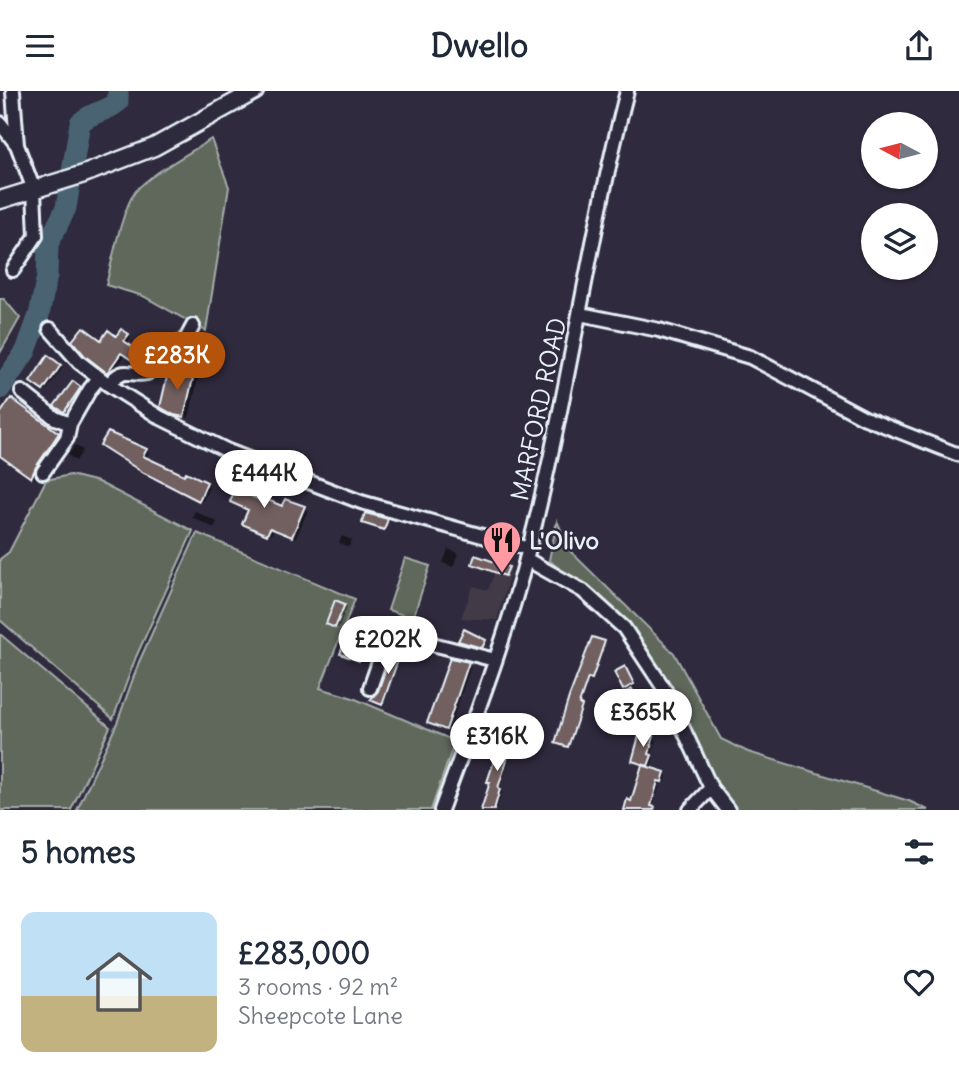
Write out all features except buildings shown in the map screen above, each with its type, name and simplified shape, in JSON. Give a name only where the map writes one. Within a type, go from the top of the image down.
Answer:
[{"type":"main road","points":[[0,200],[84,174],[154,147],[256,91]]},
{"type":"street","points":[[13,91],[18,145],[34,190],[36,236],[13,270]]},
{"type":"street","name":"MARFORD ROAD","points":[[442,810],[495,660],[528,554],[551,460],[606,172],[627,91]]},
{"type":"street","points":[[0,123],[18,145]]},
{"type":"street","points":[[580,314],[659,330],[750,357],[865,418],[959,455]]},
{"type":"street","points":[[43,472],[67,438],[70,424],[90,389],[122,373],[147,373],[168,347],[185,341],[193,326]]},
{"type":"street","points":[[50,329],[79,362],[104,382],[160,418],[228,451],[360,502],[528,554],[583,591],[624,628],[680,717],[711,788],[728,810]]},
{"type":"street","points":[[22,392],[55,418],[70,424]]},
{"type":"street","points":[[370,688],[388,636]]},
{"type":"street","points":[[374,640],[401,636],[495,660]]},
{"type":"street","points":[[690,810],[711,788]]},
{"type":"shaded area","points":[[498,549],[508,556],[511,570],[497,620],[461,618],[473,586],[488,590],[501,555]]},
{"type":"green space","points":[[211,139],[229,187],[206,331],[143,296],[106,285],[122,223],[135,192],[160,171]]},
{"type":"green space","points":[[0,299],[4,299],[20,318],[0,353]]},
{"type":"green space","points":[[70,475],[98,482],[193,531],[136,657],[113,719],[0,620],[0,559],[9,552],[46,480]]},
{"type":"green space","points":[[557,521],[571,552],[674,653],[721,739],[748,752],[909,801],[928,810],[734,810],[708,778],[623,623],[549,560]]},
{"type":"green space","points":[[197,533],[355,599],[320,688],[353,698],[455,741],[431,810],[77,810],[117,723],[139,662]]},
{"type":"green space","points":[[405,558],[430,566],[413,618],[388,610]]},
{"type":"green space","points":[[0,634],[110,727],[71,810],[0,810]]},
{"type":"waterway","points":[[0,389],[26,351],[39,315],[47,276],[48,244],[66,208],[80,123],[90,115],[118,102],[118,91]]},
{"type":"place","name":"L'Olivo","points":[[502,574]]}]
